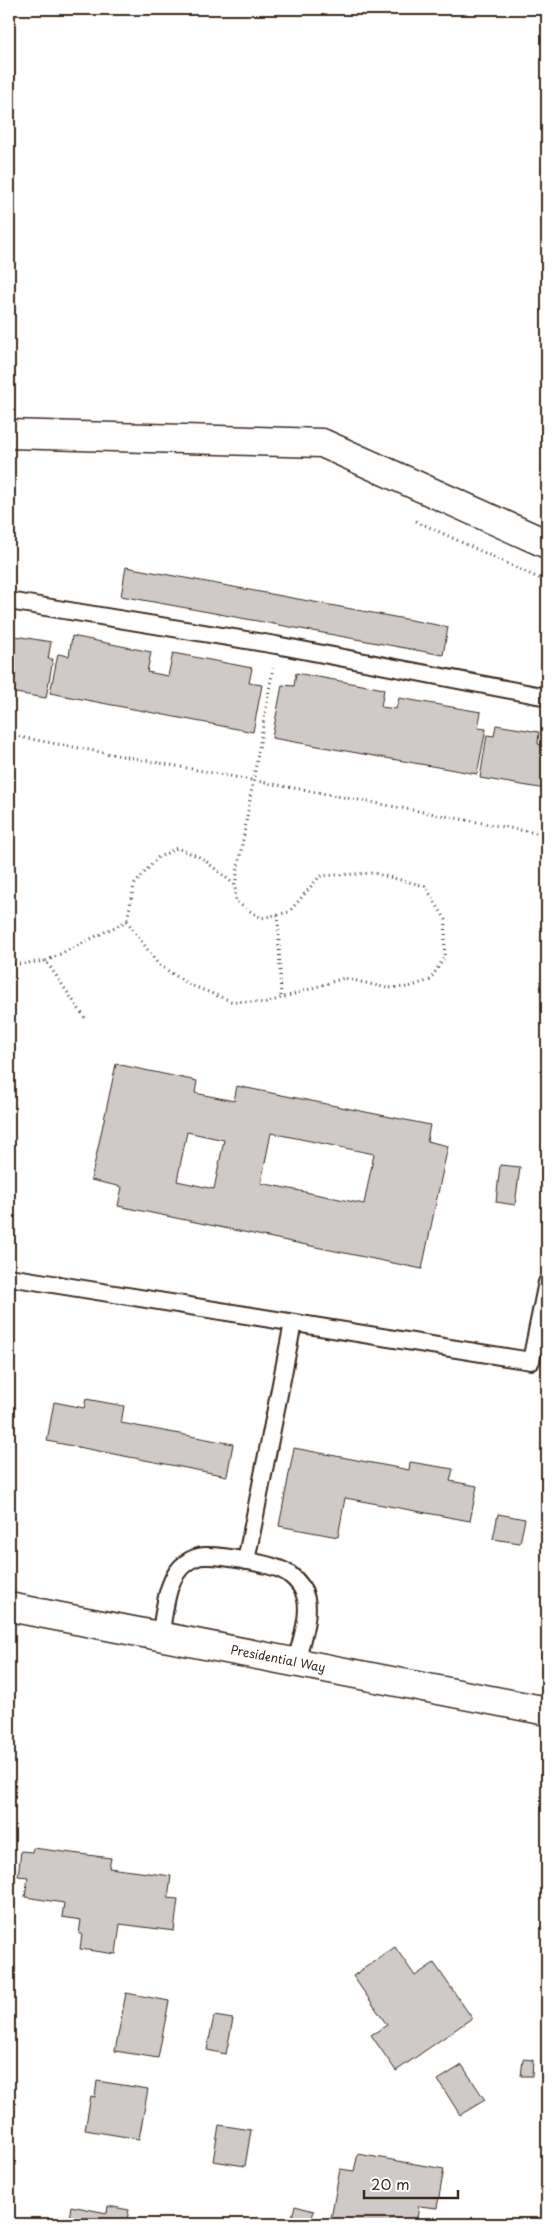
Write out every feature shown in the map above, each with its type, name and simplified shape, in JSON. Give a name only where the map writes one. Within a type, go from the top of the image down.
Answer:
[{"type":"street","points":[[9,434],[322,443],[547,544]]},
{"type":"street","name":"Presidential Way","points":[[9,1607],[547,1711]]},
{"type":"lane","points":[[9,601],[276,645],[547,697]]},
{"type":"lane","points":[[9,1277],[531,1361],[547,1282]]},
{"type":"lane","points":[[246,1561],[293,1323]]},
{"type":"lane","points":[[160,1636],[170,1588],[176,1573],[187,1562],[202,1556],[217,1556],[246,1561],[274,1567],[289,1573],[300,1584],[306,1599],[306,1614],[296,1663]]},
{"type":"path","points":[[414,520],[547,582]]},
{"type":"path","points":[[235,885],[202,858],[177,848],[157,858],[134,885],[127,921],[158,964],[188,984],[231,1001],[266,1003],[344,978],[387,988],[409,987],[430,980],[444,958],[446,920],[425,886],[373,873],[320,876],[289,912],[261,918],[236,902],[235,885],[276,645]]},
{"type":"path","points":[[9,735],[547,835]]},
{"type":"path","points":[[278,914],[281,998]]},
{"type":"path","points":[[9,965],[46,961],[127,921]]},
{"type":"path","points":[[46,961],[85,1018]]},
{"type":"building","points":[[126,567],[448,627],[443,655],[121,596]]},
{"type":"building","points":[[9,635],[51,642],[48,659],[53,659],[46,698],[9,692]]},
{"type":"building","points":[[72,636],[151,652],[147,672],[168,676],[173,653],[252,668],[249,683],[262,685],[253,732],[50,693],[58,654],[69,656]]},
{"type":"building","points":[[296,673],[384,689],[381,707],[396,709],[399,698],[481,712],[478,728],[486,729],[477,774],[272,738],[282,685],[294,686]]},
{"type":"building","points":[[496,725],[539,732],[538,744],[547,746],[546,789],[480,778],[487,735],[494,736]]},
{"type":"building","points":[[116,1064],[197,1081],[195,1093],[234,1101],[237,1086],[430,1125],[427,1141],[448,1146],[422,1269],[118,1206],[122,1187],[91,1180]],"holes":[[[187,1132],[224,1140],[214,1189],[177,1181]],[[271,1133],[374,1154],[364,1204],[261,1183]]]},
{"type":"building","points":[[500,1165],[520,1167],[515,1205],[496,1202]]},
{"type":"building","points":[[86,1399],[124,1406],[121,1423],[233,1444],[227,1476],[47,1441],[54,1402],[84,1408]]},
{"type":"building","points":[[294,1448],[409,1470],[410,1462],[453,1469],[450,1481],[477,1486],[470,1521],[345,1498],[338,1537],[279,1526]]},
{"type":"building","points":[[498,1514],[525,1519],[520,1543],[493,1539]]},
{"type":"building","points":[[33,1848],[111,1858],[109,1868],[171,1876],[168,1898],[178,1899],[174,1931],[120,1924],[116,1954],[80,1949],[82,1934],[79,1934],[81,1920],[62,1917],[64,1903],[25,1897],[28,1877],[18,1876],[21,1851],[32,1852]]},
{"type":"building","points":[[395,1947],[415,1976],[434,1963],[472,2018],[396,2071],[371,2035],[387,2025],[353,1976]]},
{"type":"building","points":[[126,1993],[169,2001],[158,2058],[115,2051]]},
{"type":"building","points":[[214,2016],[233,2019],[226,2054],[207,2050]]},
{"type":"building","points":[[523,2059],[533,2060],[532,2076],[521,2076]]},
{"type":"building","points":[[462,2065],[485,2100],[460,2115],[438,2080]]},
{"type":"building","points":[[97,2081],[148,2089],[139,2139],[85,2130],[91,2096],[95,2097]]},
{"type":"building","points":[[219,2125],[251,2130],[245,2166],[213,2161]]},
{"type":"building","points":[[358,2154],[444,2169],[437,2208],[419,2206],[416,2224],[330,2224],[340,2169],[354,2171]]},
{"type":"building","points":[[71,2206],[107,2213],[108,2206],[129,2210],[126,2224],[68,2224]]},
{"type":"building","points":[[295,2206],[314,2211],[310,2224],[290,2224]]}]
